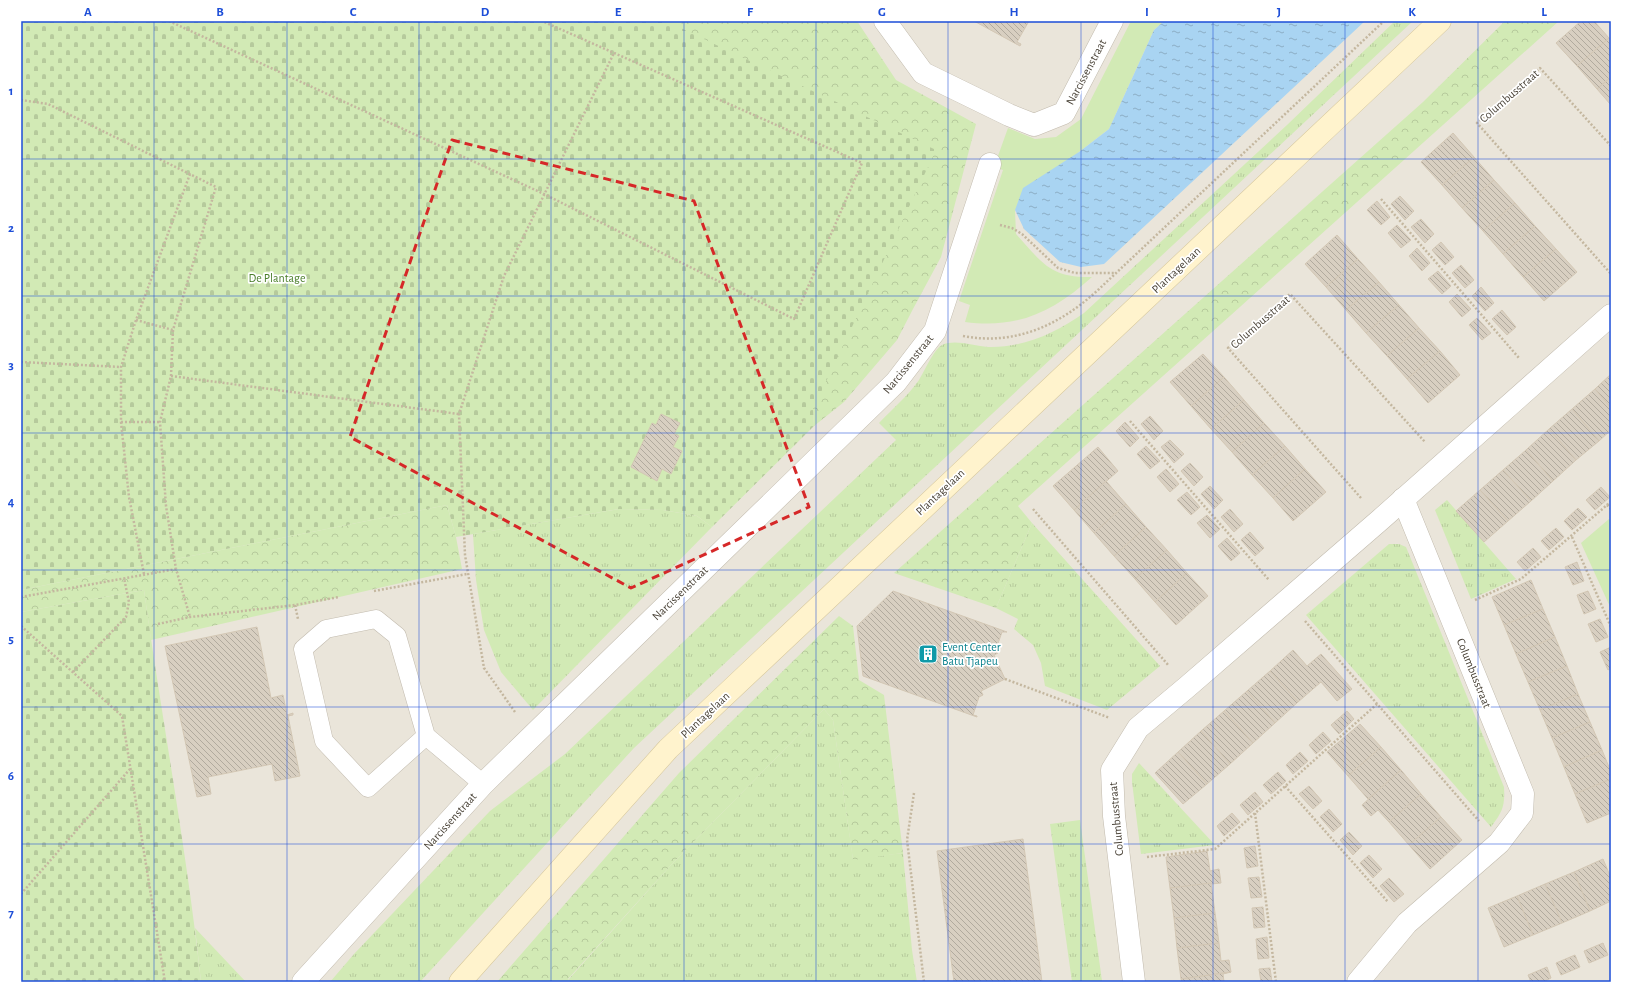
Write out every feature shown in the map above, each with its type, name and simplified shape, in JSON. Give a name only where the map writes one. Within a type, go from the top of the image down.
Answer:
[{"type":"main road","name":"Plantagelaan","points":[[460,982],[668,749],[1440,21]]},
{"type":"street","name":"Narcissenstraat","points":[[885,21],[923,73],[1009,115],[1034,125],[1064,113],[1112,21]]},
{"type":"street","name":"Narcissenstraat","points":[[303,982],[484,784],[896,382],[935,331],[990,164]]},
{"type":"street","name":"Columbusstraat","points":[[1134,982],[1114,816],[1112,770],[1138,728],[1380,520],[1611,315]]},
{"type":"street","name":"Columbusstraat","points":[[1358,982],[1406,923],[1499,843],[1522,812],[1523,794],[1403,499]]},
{"type":"lane","points":[[426,736],[368,788],[324,741],[303,649],[326,629],[376,619],[397,636],[426,736],[484,784]]},
{"type":"path","points":[[169,21],[544,194],[794,319],[862,163],[542,21]]},
{"type":"path","points":[[935,331],[977,339],[994,339],[1023,335],[1064,318],[1088,300],[1384,21]]},
{"type":"path","points":[[532,736],[484,668],[465,555],[459,414],[504,276],[614,53]]},
{"type":"path","name":"Columbusstraat","points":[[1611,146],[1540,68],[1477,123],[1611,274]]},
{"type":"path","points":[[21,100],[48,104],[216,187],[173,330],[171,376],[160,422],[166,506],[176,569],[190,616]]},
{"type":"path","points":[[144,574],[129,497],[121,422],[121,367],[136,320],[190,174]]},
{"type":"path","points":[[1381,199],[1538,380]]},
{"type":"path","points":[[973,217],[1012,228],[1022,234],[1058,268],[1075,273],[1116,273]]},
{"type":"path","name":"Columbusstraat","points":[[1380,520],[1228,348],[1290,294],[1444,463]]},
{"type":"path","points":[[136,320],[173,330]]},
{"type":"path","points":[[21,362],[121,367]]},
{"type":"path","points":[[171,376],[459,414]]},
{"type":"path","points":[[1130,420],[1499,843]]},
{"type":"path","points":[[121,422],[160,422]]},
{"type":"path","points":[[1449,612],[1521,579],[1572,537],[1611,502]]},
{"type":"path","points":[[1607,505],[1611,509]]},
{"type":"path","points":[[1033,509],[1187,687]]},
{"type":"path","points":[[1572,537],[1611,627]]},
{"type":"path","points":[[21,597],[176,569]]},
{"type":"path","points":[[373,591],[467,574]]},
{"type":"path","points":[[73,672],[126,617],[129,602],[124,578]]},
{"type":"path","points":[[158,624],[190,616],[295,605],[342,597]]},
{"type":"path","points":[[21,626],[122,716],[165,982]]},
{"type":"path","points":[[1005,680],[1138,728]]},
{"type":"path","points":[[1119,861],[1214,849],[1377,704]]},
{"type":"path","points":[[21,894],[130,769]]},
{"type":"path","points":[[1285,786],[1406,923]]},
{"type":"path","points":[[914,793],[907,840],[924,982]]},
{"type":"path","points":[[1255,813],[1276,982]]},
{"type":"highlighted area","points":[[452,140],[694,201],[809,507],[631,588],[350,437]]},
{"type":"shaded area","points":[[21,21],[1611,21],[1611,982],[21,982]]},
{"type":"green space","name":"De Plantage","points":[[21,21],[666,21],[936,150],[813,409],[814,426],[712,527],[697,516],[663,510],[619,509],[456,537],[447,505],[21,590]]},
{"type":"green space","points":[[666,21],[857,21],[896,80],[976,124],[941,257],[897,340],[844,402],[814,426],[813,409]]},
{"type":"green space","points":[[1131,21],[1164,21],[1154,30],[1109,129],[1079,152],[1015,210],[1016,234],[1040,260],[1056,271],[1066,275],[1092,277],[1063,300],[1034,315],[1002,323],[984,324],[965,322],[970,305],[959,301],[1003,170],[994,167],[1008,128],[1035,139],[1056,137],[1081,119]]},
{"type":"green space","points":[[1395,21],[1413,21],[634,748],[420,982],[330,982],[354,954],[490,811],[565,754],[896,440],[879,423],[915,386],[939,347],[947,343],[965,343],[988,347],[1014,345],[1051,333],[1084,313],[1287,125]]},
{"type":"green space","points":[[1505,21],[1559,21],[1018,506],[1032,523],[996,608],[894,573],[1423,102]]},
{"type":"green space","points":[[1447,500],[1516,579],[1471,599],[1435,510]]},
{"type":"green space","points":[[447,505],[456,537],[462,569],[151,640],[144,590],[21,612],[21,590]]},
{"type":"green space","points":[[619,509],[663,510],[697,516],[712,527],[533,710],[501,672],[484,630],[476,580],[473,534]]},
{"type":"green space","points":[[1609,519],[1611,521],[1611,609],[1581,543]]},
{"type":"green space","points":[[1032,523],[1160,666],[1107,710],[1045,686],[1041,663],[1033,645],[1014,629],[1018,619],[996,608]]},
{"type":"green space","points":[[1389,544],[1399,544],[1406,547],[1504,787],[1502,808],[1491,827],[1306,615]]},
{"type":"green space","points":[[144,590],[182,835],[201,982],[21,982],[21,612]]},
{"type":"green space","points":[[839,616],[853,626],[859,680],[884,695],[903,853],[853,860],[833,720],[824,709],[671,865],[568,979],[569,982],[497,982],[679,773]]},
{"type":"green space","points":[[824,709],[833,720],[853,859],[903,853],[912,950],[917,982],[569,982],[568,980],[671,865]]},
{"type":"green space","points":[[1139,763],[1215,845],[1141,854],[1132,782],[1132,774]]},
{"type":"green space","points":[[1080,820],[1102,981],[1072,982],[1050,824]]},
{"type":"green space","points":[[195,928],[246,982],[201,982]]},
{"type":"water","points":[[1164,21],[1365,21],[1104,264],[1081,267],[1060,262],[1024,229],[1015,210],[1023,188],[1079,152],[1109,129],[1154,30]]},
{"type":"building","points":[[974,21],[1029,21],[1017,42],[1021,44],[1020,46]]},
{"type":"building","points":[[1581,21],[1594,21],[1609,38],[1577,66],[1556,43]]},
{"type":"building","points":[[1609,38],[1611,40],[1611,77],[1597,89],[1577,66]]},
{"type":"building","points":[[1611,77],[1611,105],[1597,89]]},
{"type":"building","points":[[1453,133],[1474,157],[1442,185],[1421,162]]},
{"type":"building","points":[[1474,157],[1494,180],[1462,208],[1442,185]]},
{"type":"building","points":[[1494,180],[1515,203],[1483,231],[1462,208]]},
{"type":"building","points":[[1400,196],[1414,211],[1405,220],[1391,204]]},
{"type":"building","points":[[1377,201],[1390,217],[1381,225],[1367,210]]},
{"type":"building","points":[[1515,203],[1535,226],[1503,254],[1483,231]]},
{"type":"building","points":[[1421,219],[1434,234],[1425,243],[1411,227]]},
{"type":"building","points":[[1397,225],[1411,240],[1401,248],[1388,233]]},
{"type":"building","points":[[1535,226],[1556,249],[1523,277],[1503,254]]},
{"type":"building","points":[[1337,235],[1358,259],[1326,287],[1305,264]]},
{"type":"building","points":[[1441,242],[1454,257],[1445,265],[1432,250]]},
{"type":"building","points":[[1417,248],[1430,263],[1422,271],[1409,256]]},
{"type":"building","points":[[1556,249],[1577,272],[1544,301],[1523,277]]},
{"type":"building","points":[[1358,259],[1379,282],[1346,310],[1326,287]]},
{"type":"building","points":[[1461,265],[1474,280],[1465,288],[1452,273]]},
{"type":"building","points":[[1438,271],[1451,286],[1442,294],[1428,279]]},
{"type":"building","points":[[1379,282],[1399,305],[1366,333],[1346,310]]},
{"type":"building","points":[[1481,287],[1494,303],[1485,311],[1472,296]]},
{"type":"building","points":[[1457,294],[1471,309],[1462,317],[1449,302]]},
{"type":"building","points":[[1399,305],[1419,328],[1387,356],[1366,333]]},
{"type":"building","points":[[1502,310],[1516,327],[1507,335],[1492,319]]},
{"type":"building","points":[[1477,318],[1491,333],[1482,340],[1469,325]]},
{"type":"building","points":[[1419,328],[1440,351],[1407,379],[1387,356]]},
{"type":"building","points":[[1440,351],[1460,375],[1428,403],[1407,379]]},
{"type":"building","points":[[1203,354],[1224,377],[1191,406],[1170,382]]},
{"type":"building","points":[[1611,374],[1611,408],[1595,389]]},
{"type":"building","points":[[1224,377],[1244,400],[1211,429],[1191,406]]},
{"type":"building","points":[[1595,389],[1611,408],[1611,430],[1599,441],[1572,409]]},
{"type":"building","points":[[1244,400],[1264,423],[1232,452],[1211,429]]},
{"type":"building","points":[[1572,409],[1599,441],[1576,460],[1549,429]]},
{"type":"building","points":[[661,414],[680,423],[674,434],[679,436],[673,447],[682,451],[671,474],[662,469],[657,481],[631,467],[652,423],[656,425]]},
{"type":"building","points":[[1150,416],[1163,431],[1154,440],[1141,424]]},
{"type":"building","points":[[1125,422],[1139,438],[1130,447],[1116,431]]},
{"type":"building","points":[[1264,423],[1285,446],[1252,475],[1232,452]]},
{"type":"building","points":[[1549,429],[1576,460],[1553,481],[1526,450]]},
{"type":"building","points":[[1170,440],[1184,454],[1174,463],[1161,447]]},
{"type":"building","points":[[1146,446],[1160,461],[1150,469],[1137,454]]},
{"type":"building","points":[[1285,446],[1305,469],[1273,498],[1252,475]]},
{"type":"building","points":[[1098,447],[1118,471],[1074,510],[1053,486]]},
{"type":"building","points":[[1526,450],[1553,481],[1531,501],[1503,470]]},
{"type":"building","points":[[1190,463],[1203,477],[1194,486],[1181,471]]},
{"type":"building","points":[[1166,469],[1179,484],[1170,492],[1157,477]]},
{"type":"building","points":[[1305,469],[1326,492],[1293,521],[1273,498]]},
{"type":"building","points":[[1503,470],[1531,501],[1508,521],[1480,490]]},
{"type":"building","points":[[1106,481],[1126,504],[1094,533],[1074,510]]},
{"type":"building","points":[[1210,486],[1223,500],[1214,509],[1201,494]]},
{"type":"building","points":[[1601,487],[1610,497],[1595,510],[1586,500]]},
{"type":"building","points":[[1480,490],[1508,521],[1484,542],[1456,511]]},
{"type":"building","points":[[1187,492],[1200,507],[1191,515],[1177,500]]},
{"type":"building","points":[[1126,504],[1146,527],[1114,556],[1094,533]]},
{"type":"building","points":[[1578,508],[1587,517],[1572,530],[1564,521]]},
{"type":"building","points":[[1230,509],[1243,524],[1234,532],[1221,517]]},
{"type":"building","points":[[1207,515],[1220,529],[1210,538],[1197,523]]},
{"type":"building","points":[[1146,527],[1167,550],[1135,579],[1114,556]]},
{"type":"building","points":[[1556,528],[1564,537],[1549,550],[1541,541]]},
{"type":"building","points":[[1250,532],[1264,548],[1255,556],[1241,540]]},
{"type":"building","points":[[1227,538],[1240,553],[1231,561],[1218,546]]},
{"type":"building","points":[[1533,548],[1541,557],[1525,571],[1517,562]]},
{"type":"building","points":[[1167,550],[1187,573],[1155,602],[1135,579]]},
{"type":"building","points":[[1577,562],[1584,581],[1573,585],[1565,567]]},
{"type":"building","points":[[1187,573],[1208,596],[1176,625],[1155,602]]},
{"type":"building","points":[[1531,580],[1543,609],[1504,625],[1492,597]]},
{"type":"building","name":"Event Center Batu Tjapeu","points":[[893,591],[1007,632],[1002,632],[996,649],[998,653],[994,655],[1005,679],[981,691],[983,695],[979,697],[973,715],[977,717],[863,676],[857,626]]},
{"type":"building","points":[[1588,591],[1596,609],[1584,614],[1577,595]]},
{"type":"building","points":[[1543,609],[1555,637],[1516,654],[1504,625]]},
{"type":"building","points":[[1600,619],[1608,637],[1596,642],[1588,624]]},
{"type":"building","points":[[257,627],[271,698],[283,695],[287,715],[293,713],[293,715],[288,716],[300,776],[275,781],[272,764],[208,777],[211,794],[197,797],[165,646]]},
{"type":"building","points":[[1555,637],[1567,666],[1528,682],[1516,654]]},
{"type":"building","points":[[1611,647],[1611,668],[1608,670],[1600,652]]},
{"type":"building","points":[[1293,650],[1307,666],[1321,654],[1352,689],[1337,701],[1321,682],[1298,702],[1270,671]]},
{"type":"building","points":[[1567,666],[1578,694],[1540,710],[1528,682]]},
{"type":"building","points":[[1270,671],[1298,702],[1275,723],[1247,691]]},
{"type":"building","points":[[1247,691],[1275,723],[1253,743],[1224,711]]},
{"type":"building","points":[[1578,694],[1590,722],[1552,738],[1540,710]]},
{"type":"building","points":[[1224,711],[1253,743],[1230,764],[1201,731]]},
{"type":"building","points":[[1347,711],[1354,719],[1339,734],[1331,725]]},
{"type":"building","points":[[1590,722],[1602,750],[1564,767],[1552,738]]},
{"type":"building","points":[[1360,724],[1381,747],[1348,776],[1327,752]]},
{"type":"building","points":[[1201,731],[1230,764],[1207,784],[1178,752]]},
{"type":"building","points":[[1323,732],[1331,741],[1316,754],[1309,745]]},
{"type":"building","points":[[1381,747],[1401,770],[1368,799],[1348,776]]},
{"type":"building","points":[[1602,750],[1611,772],[1611,779],[1575,794],[1564,767]]},
{"type":"building","points":[[1178,752],[1207,784],[1183,804],[1155,773]]},
{"type":"building","points":[[1300,752],[1308,761],[1293,774],[1286,765]]},
{"type":"building","points":[[1401,770],[1421,794],[1389,822],[1378,810],[1371,816],[1362,805]]},
{"type":"building","points":[[1278,772],[1286,781],[1271,794],[1263,785]]},
{"type":"building","points":[[1611,779],[1611,813],[1587,823],[1575,794]]},
{"type":"building","points":[[1309,786],[1322,801],[1313,809],[1299,794]]},
{"type":"building","points":[[1255,792],[1263,802],[1248,815],[1240,805]]},
{"type":"building","points":[[1421,794],[1441,817],[1409,845],[1389,822]]},
{"type":"building","points":[[1329,809],[1342,824],[1333,832],[1320,817]]},
{"type":"building","points":[[1232,813],[1240,822],[1224,836],[1217,826]]},
{"type":"building","points":[[1441,817],[1462,840],[1430,869],[1409,845]]},
{"type":"building","points":[[1349,832],[1362,846],[1353,855],[1340,840]]},
{"type":"building","points":[[1023,839],[1042,982],[954,982],[937,851]]},
{"type":"building","points":[[1255,846],[1258,866],[1247,868],[1244,848]]},
{"type":"building","points":[[1207,851],[1210,871],[1219,869],[1221,883],[1170,888],[1166,857]]},
{"type":"building","points":[[1369,855],[1382,869],[1373,878],[1360,863]]},
{"type":"building","points":[[1603,859],[1611,878],[1611,901],[1590,911],[1574,872]]},
{"type":"building","points":[[1574,872],[1590,911],[1562,923],[1545,884]]},
{"type":"building","points":[[1259,877],[1262,897],[1251,898],[1248,878]]},
{"type":"building","points":[[1389,878],[1404,894],[1394,902],[1380,886]]},
{"type":"building","points":[[1211,883],[1215,913],[1174,918],[1170,888]]},
{"type":"building","points":[[1545,884],[1562,923],[1533,935],[1517,896]]},
{"type":"building","points":[[1517,896],[1533,935],[1504,947],[1488,908]]},
{"type":"building","points":[[1263,907],[1265,927],[1254,928],[1252,908]]},
{"type":"building","points":[[1215,913],[1219,943],[1177,948],[1174,918]]},
{"type":"building","points":[[1267,937],[1269,958],[1258,959],[1256,939]]},
{"type":"building","points":[[1219,943],[1221,961],[1229,960],[1231,972],[1181,979],[1177,948]]},
{"type":"building","points":[[1603,943],[1608,955],[1589,963],[1584,951]]},
{"type":"building","points":[[1575,955],[1580,967],[1561,975],[1556,963]]},
{"type":"building","points":[[1547,967],[1551,978],[1543,982],[1531,982],[1528,975]]},
{"type":"building","points":[[1270,968],[1272,982],[1261,982],[1259,969]]},
{"type":"building","points":[[1231,972],[1223,974],[1224,982],[1182,982],[1181,979]]},
{"type":"place","name":"Event Center Batu Tjapeu","points":[[928,654]]}]
